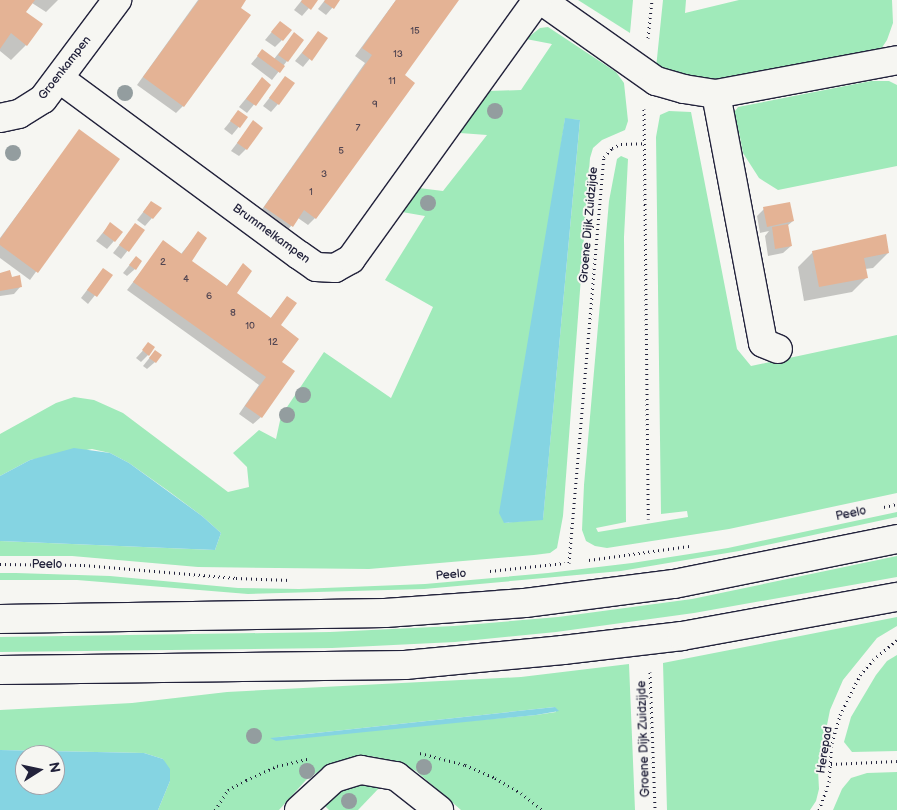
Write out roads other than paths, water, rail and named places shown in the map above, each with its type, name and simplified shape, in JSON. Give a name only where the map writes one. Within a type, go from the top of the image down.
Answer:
[{"type":"main road","name":"Groenkampen","points":[[0,118],[20,114],[35,105],[60,80],[117,0]]},
{"type":"main road","name":"Brummelkampen","points":[[60,80],[298,255],[316,267],[335,268],[351,259],[537,0]]},
{"type":"main road","points":[[541,0],[656,81],[684,89],[716,94],[897,60]]},
{"type":"main road","points":[[716,94],[763,343],[778,349]]},
{"type":"main road","points":[[0,620],[385,613],[525,602],[674,584],[897,540]]},
{"type":"main road","points":[[0,670],[405,665],[682,636],[897,597]]},
{"type":"main road","points":[[299,810],[334,778],[361,770],[396,776],[439,810]]},
{"type":"water","points":[[565,118],[580,120],[543,520],[504,523],[499,513]]},
{"type":"water","points":[[74,448],[110,453],[129,463],[202,516],[221,533],[215,550],[0,541],[0,476],[30,460]]},
{"type":"water","points":[[555,707],[559,711],[536,715],[276,741],[270,738]]},
{"type":"water","points":[[0,750],[15,750],[15,795],[65,795],[65,751],[144,753],[163,759],[170,769],[170,781],[158,810],[0,810]]}]
